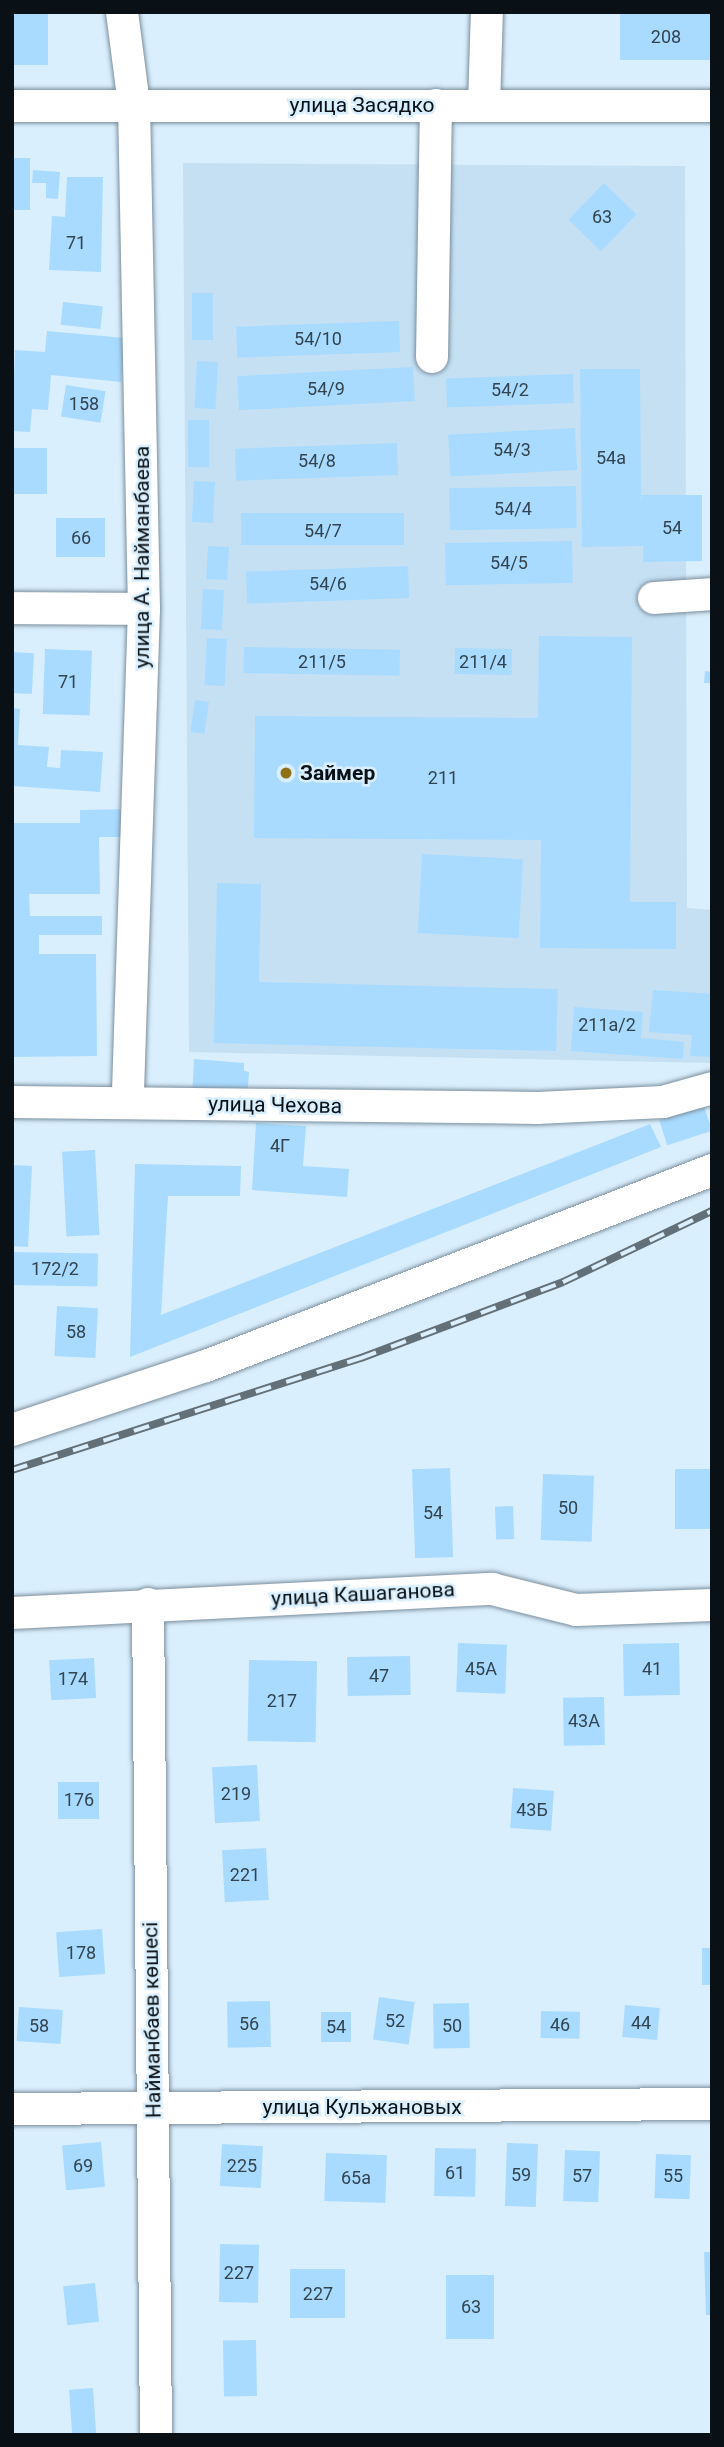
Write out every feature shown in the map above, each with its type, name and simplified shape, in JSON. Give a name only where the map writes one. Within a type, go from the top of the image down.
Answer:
[{"type":"street","name":"улица А. Найманбаева","points":[[122,12],[134,104],[144,609],[128,1103]]},
{"type":"street","points":[[484,105],[488,12]]},
{"type":"street","points":[[432,358],[436,105]]},
{"type":"street","name":"улица Засядко","points":[[12,106],[712,106]]},
{"type":"street","points":[[654,598],[712,594]]},
{"type":"street","points":[[12,608],[144,609]]},
{"type":"street","name":"улица Чехова","points":[[12,1102],[537,1108],[663,1102],[712,1088]]},
{"type":"street","points":[[12,1430],[206,1366],[712,1170]]},
{"type":"street","name":"улица Кашаганова","points":[[12,1613],[148,1604],[492,1589],[576,1610],[712,1605]]},
{"type":"street","name":"Найманбаев көшесі","points":[[148,1604],[156,2435]]},
{"type":"street","name":"улица Кульжановых","points":[[12,2109],[712,2104]]},
{"type":"shaded area","points":[[183,163],[685,166],[687,908],[712,910],[712,1063],[189,1052]]},
{"type":"building","points":[[12,12],[48,12],[48,65],[12,65]]},
{"type":"building","points":[[620,12],[712,12],[712,60],[620,60]]},
{"type":"building","points":[[12,158],[30,158],[30,210],[12,210]]},
{"type":"building","points":[[33,170],[60,172],[58,199],[46,198],[46,183],[32,183]]},
{"type":"building","points":[[67,177],[103,177],[101,272],[49,270],[52,216],[65,217]]},
{"type":"building","points":[[604,183],[636,214],[601,251],[569,220]]},
{"type":"building","points":[[192,293],[213,293],[213,340],[192,340]]},
{"type":"building","points":[[63,302],[103,306],[100,329],[61,325]]},
{"type":"building","points":[[399,321],[400,352],[237,358],[236,327]]},
{"type":"building","points":[[47,331],[125,338],[121,382],[51,375],[48,410],[32,409],[30,432],[12,431],[15,350],[45,352]]},
{"type":"building","points":[[197,361],[218,362],[216,409],[195,408]]},
{"type":"building","points":[[413,367],[415,401],[239,410],[237,376]]},
{"type":"building","points":[[580,369],[640,369],[641,504],[642,495],[702,495],[702,561],[643,562],[643,546],[582,547]]},
{"type":"building","points":[[573,374],[574,403],[447,407],[446,378]]},
{"type":"building","points":[[66,385],[106,391],[101,423],[61,417]]},
{"type":"building","points":[[188,420],[209,420],[209,467],[188,467]]},
{"type":"building","points":[[575,428],[577,470],[450,477],[448,435]]},
{"type":"building","points":[[397,443],[398,475],[236,481],[235,449]]},
{"type":"building","points":[[12,448],[47,448],[47,494],[12,494]]},
{"type":"building","points":[[194,481],[215,482],[213,523],[192,522]]},
{"type":"building","points":[[576,486],[577,528],[450,530],[449,488]]},
{"type":"building","points":[[241,513],[404,513],[404,545],[241,545]]},
{"type":"building","points":[[56,518],[105,518],[105,557],[56,557]]},
{"type":"building","points":[[572,541],[573,583],[446,585],[445,543]]},
{"type":"building","points":[[208,546],[229,547],[227,580],[206,579]]},
{"type":"building","points":[[408,566],[409,598],[247,604],[246,572]]},
{"type":"building","points":[[203,589],[224,590],[222,630],[201,629]]},
{"type":"building","points":[[539,636],[632,637],[630,902],[676,902],[676,949],[540,948],[541,840],[254,838],[255,716],[538,718]]},
{"type":"building","points":[[207,638],[227,639],[225,686],[205,685]]},
{"type":"building","points":[[244,647],[400,650],[400,676],[244,673]]},
{"type":"building","points":[[455,648],[512,649],[512,675],[455,674]]},
{"type":"building","points":[[45,649],[92,651],[90,716],[43,714]]},
{"type":"building","points":[[12,652],[34,653],[32,694],[12,693]]},
{"type":"building","points":[[705,671],[712,672],[712,683],[704,683]]},
{"type":"building","points":[[195,700],[209,702],[204,734],[191,732]]},
{"type":"building","points":[[12,708],[20,709],[18,745],[49,747],[47,767],[60,768],[61,750],[103,752],[100,792],[12,786]]},
{"type":"building","points":[[135,809],[136,837],[99,837],[100,894],[29,894],[30,916],[102,916],[102,935],[39,935],[39,954],[96,954],[97,1056],[12,1057],[12,823],[80,823],[80,810]]},
{"type":"building","points":[[422,854],[523,859],[519,938],[418,933]]},
{"type":"building","points":[[217,883],[261,884],[259,982],[558,989],[556,1051],[214,1043]]},
{"type":"building","points":[[653,990],[712,994],[712,1057],[690,1056],[692,1035],[649,1032]]},
{"type":"building","points":[[574,1007],[643,1012],[641,1038],[684,1042],[683,1059],[571,1051]]},
{"type":"building","points":[[194,1059],[244,1063],[244,1071],[249,1072],[247,1100],[192,1096]]},
{"type":"building","points":[[704,1106],[712,1131],[667,1145],[659,1121]]},
{"type":"building","points":[[256,1123],[306,1126],[303,1166],[349,1169],[347,1197],[252,1190]]},
{"type":"building","points":[[650,1124],[661,1147],[130,1357],[135,1164],[241,1166],[240,1196],[168,1196],[161,1315]]},
{"type":"building","points":[[95,1150],[99,1235],[66,1237],[62,1152]]},
{"type":"building","points":[[12,1165],[32,1166],[28,1247],[12,1246]]},
{"type":"building","points":[[12,1252],[98,1254],[97,1286],[12,1285]]},
{"type":"building","points":[[57,1306],[98,1308],[95,1358],[54,1356]]},
{"type":"building","points":[[450,1468],[453,1557],[415,1558],[412,1469]]},
{"type":"building","points":[[675,1469],[712,1469],[712,1529],[675,1529]]},
{"type":"building","points":[[543,1474],[594,1476],[592,1542],[541,1540]]},
{"type":"building","points":[[513,1506],[514,1539],[496,1540],[495,1507]]},
{"type":"building","points":[[458,1643],[507,1645],[505,1694],[456,1692]]},
{"type":"building","points":[[679,1643],[680,1695],[624,1696],[623,1644]]},
{"type":"building","points":[[410,1656],[411,1695],[348,1696],[347,1657]]},
{"type":"building","points":[[94,1658],[96,1698],[51,1700],[49,1660]]},
{"type":"building","points":[[249,1660],[317,1661],[316,1742],[248,1741]]},
{"type":"building","points":[[604,1697],[605,1745],[564,1746],[563,1698]]},
{"type":"building","points":[[257,1765],[260,1821],[215,1823],[212,1767]]},
{"type":"building","points":[[58,1782],[99,1782],[99,1819],[58,1819]]},
{"type":"building","points":[[513,1788],[554,1791],[551,1831],[510,1828]]},
{"type":"building","points":[[266,1848],[269,1900],[225,1902],[222,1850]]},
{"type":"building","points":[[102,1929],[105,1974],[59,1977],[56,1932]]},
{"type":"building","points":[[702,1948],[712,1948],[712,1985],[702,1985]]},
{"type":"building","points":[[379,1997],[415,2002],[409,2045],[373,2040]]},
{"type":"building","points":[[270,2001],[271,2047],[228,2048],[227,2002]]},
{"type":"building","points":[[469,2003],[470,2048],[434,2049],[433,2004]]},
{"type":"building","points":[[625,2005],[660,2008],[657,2040],[622,2037]]},
{"type":"building","points":[[19,2007],[63,2010],[61,2044],[17,2041]]},
{"type":"building","points":[[541,2011],[580,2012],[580,2039],[541,2038]]},
{"type":"building","points":[[321,2012],[351,2012],[351,2042],[321,2042]]},
{"type":"building","points":[[101,2142],[105,2187],[66,2190],[62,2145]]},
{"type":"building","points":[[507,2143],[538,2144],[536,2207],[505,2206]]},
{"type":"building","points":[[222,2144],[263,2146],[261,2188],[220,2186]]},
{"type":"building","points":[[435,2148],[476,2149],[475,2197],[434,2196]]},
{"type":"building","points":[[565,2150],[600,2151],[598,2202],[563,2201]]},
{"type":"building","points":[[326,2153],[387,2155],[385,2203],[324,2201]]},
{"type":"building","points":[[656,2154],[691,2155],[689,2199],[654,2198]]},
{"type":"building","points":[[220,2244],[259,2245],[258,2303],[219,2302]]},
{"type":"building","points":[[704,2252],[712,2252],[712,2315],[706,2315]]},
{"type":"building","points":[[290,2269],[345,2269],[345,2318],[290,2318]]},
{"type":"building","points":[[446,2275],[494,2275],[494,2339],[446,2339]]},
{"type":"building","points":[[95,2283],[99,2322],[67,2325],[63,2286]]},
{"type":"building","points":[[256,2340],[257,2396],[224,2397],[223,2341]]},
{"type":"building","points":[[93,2388],[96,2435],[72,2435],[69,2390]]},
{"type":"railway","points":[[12,1470],[361,1358],[563,1282],[712,1211]]},
{"type":"place","name":"Займер","points":[[286,773]]}]
